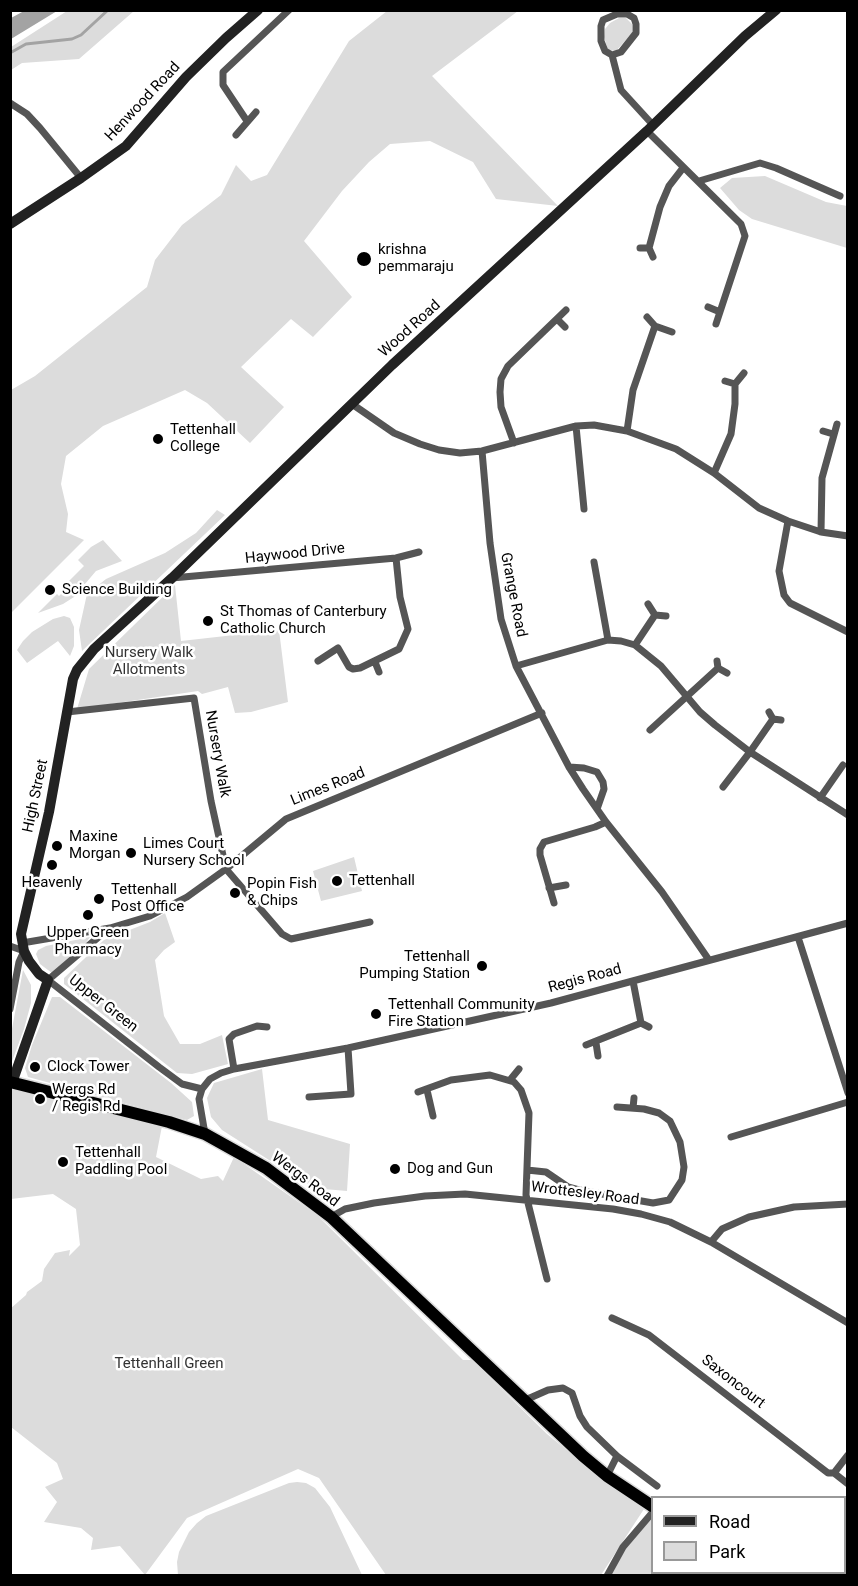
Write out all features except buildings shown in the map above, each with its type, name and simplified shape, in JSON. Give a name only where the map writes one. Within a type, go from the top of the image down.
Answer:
[{"type":"highway","name":"Wergs Road","points":[[11,1084],[169,1122],[205,1134],[266,1168],[332,1218],[556,1433],[607,1476],[651,1505]]},
{"type":"street","name":"Henwood Road","points":[[10,224],[126,146],[186,77],[258,10]]},
{"type":"street","points":[[247,121],[223,85],[223,72],[289,10]]},
{"type":"street","name":"Wood Road","points":[[73,679],[77,670],[94,649],[172,578],[392,365],[650,128],[745,36],[776,10]]},
{"type":"street","points":[[612,55],[621,52],[637,30],[634,18],[627,14],[603,20],[601,26],[601,41],[605,51],[612,55],[621,90],[683,168],[741,224],[745,236],[716,324]]},
{"type":"street","points":[[10,103],[27,114],[81,178]]},
{"type":"street","points":[[236,135],[256,112]]},
{"type":"street","points":[[699,181],[760,163],[840,196]]},
{"type":"street","points":[[653,257],[650,248],[660,207],[669,186],[683,168]]},
{"type":"street","points":[[640,248],[650,248]]},
{"type":"street","points":[[708,308],[720,312]]},
{"type":"street","points":[[514,443],[501,407],[501,379],[507,366],[566,310]]},
{"type":"street","points":[[647,317],[655,326],[672,332]]},
{"type":"street","points":[[558,320],[565,327]]},
{"type":"street","points":[[627,431],[633,390],[655,326]]},
{"type":"street","points":[[714,473],[731,434],[735,384],[744,373]]},
{"type":"street","points":[[725,381],[735,384]]},
{"type":"street","points":[[352,404],[393,433],[439,450],[460,453],[482,451],[576,426],[627,431],[675,449],[714,473],[759,508],[821,532],[848,536]]},
{"type":"street","points":[[821,532],[822,478],[837,424]]},
{"type":"street","points":[[576,426],[584,509]]},
{"type":"street","points":[[823,431],[833,434]]},
{"type":"street","name":"Grange Road","points":[[482,451],[490,543],[501,619],[516,666],[569,767],[606,822],[662,892],[709,960]]},
{"type":"street","points":[[788,521],[779,571],[784,595],[790,603],[848,632]]},
{"type":"street","name":"Haywood Drive","points":[[172,578],[396,558],[419,552]]},
{"type":"street","points":[[318,661],[338,648],[349,667],[353,669],[366,666],[399,649],[408,629],[400,597],[396,558]]},
{"type":"street","points":[[594,562],[608,640]]},
{"type":"street","points":[[648,604],[655,615]]},
{"type":"street","points":[[635,645],[655,615]]},
{"type":"street","points":[[655,615],[666,616]]},
{"type":"street","points":[[516,666],[608,640],[635,645],[661,666],[715,725],[750,752],[848,816]]},
{"type":"street","points":[[375,662],[380,672]]},
{"type":"street","points":[[650,730],[687,697],[717,665],[727,673]]},
{"type":"street","name":"High Street","points":[[23,947],[21,934],[52,797],[73,679]]},
{"type":"street","name":"Nursery Walk","points":[[67,712],[194,698],[213,812],[226,869]]},
{"type":"street","name":"Limes Road","points":[[23,947],[110,928],[159,912],[187,897],[226,869],[286,819],[542,713]]},
{"type":"street","points":[[723,787],[774,717]]},
{"type":"street","points":[[820,798],[843,765]]},
{"type":"street","points":[[569,767],[597,772],[604,789],[597,808]]},
{"type":"street","points":[[554,903],[540,855],[544,842],[606,822]]},
{"type":"street","points":[[226,869],[282,934],[291,939],[370,922]]},
{"type":"street","points":[[549,888],[566,885]]},
{"type":"street","name":"Regis Road","points":[[202,1089],[210,1078],[234,1069],[348,1047],[551,1002],[848,923]]},
{"type":"street","name":"Limes Road","points":[[48,980],[110,928]]},
{"type":"street","points":[[798,937],[848,1093]]},
{"type":"street","points":[[10,946],[23,947]]},
{"type":"street","points":[[23,947],[34,968],[48,980]]},
{"type":"street","points":[[10,1009],[23,947]]},
{"type":"street","name":"Upper Green","points":[[11,1084],[48,980],[182,1084],[202,1089]]},
{"type":"street","points":[[633,981],[641,1023]]},
{"type":"street","points":[[641,1023],[649,1027]]},
{"type":"street","points":[[586,1045],[596,1043],[641,1023]]},
{"type":"street","points":[[234,1069],[229,1039],[234,1034],[257,1026],[267,1028]]},
{"type":"street","points":[[596,1043],[598,1056]]},
{"type":"street","points":[[309,1097],[351,1094],[348,1047]]},
{"type":"street","points":[[510,1080],[519,1069]]},
{"type":"street","points":[[418,1092],[451,1080],[490,1076],[510,1080],[521,1090],[530,1113],[527,1201],[547,1279]]},
{"type":"street","points":[[202,1089],[199,1099],[205,1134]]},
{"type":"street","points":[[427,1090],[433,1116]]},
{"type":"street","points":[[633,1108],[634,1098]]},
{"type":"street","points":[[731,1137],[848,1102]]},
{"type":"street","points":[[527,1170],[546,1172],[568,1187],[579,1190],[653,1203],[669,1200],[682,1180],[684,1156],[670,1121],[659,1113],[617,1107]]},
{"type":"street","name":"Wrottesley Road","points":[[332,1218],[345,1209],[425,1196],[465,1194],[613,1209],[641,1214],[670,1222],[711,1242],[848,1323]]},
{"type":"street","points":[[711,1242],[722,1229],[749,1217],[802,1206],[848,1204]]},
{"type":"street","name":"Saxoncourt","points":[[612,1318],[649,1335],[828,1473],[834,1473],[848,1484]]},
{"type":"street","points":[[523,1401],[548,1390],[563,1388],[572,1392],[580,1416],[587,1426],[617,1456],[657,1486]]},
{"type":"street","points":[[834,1473],[848,1455]]},
{"type":"street","points":[[607,1476],[617,1456]]},
{"type":"street","points":[[607,1575],[623,1547],[651,1514]]},
{"type":"green space","points":[[67,11],[134,11],[79,59],[22,63],[11,70],[11,47]]},
{"type":"green space","points":[[387,11],[518,11],[432,76],[558,206],[496,199],[473,162],[430,141],[390,144],[369,162],[342,191],[304,241],[352,297],[313,337],[291,319],[241,367],[284,407],[250,443],[207,403],[185,390],[103,426],[66,456],[61,484],[68,514],[66,532],[84,540],[11,613],[11,390],[35,376],[147,287],[155,260],[182,225],[221,195],[236,165],[251,181],[267,175],[349,41]]},
{"type":"green space","points":[[619,18],[626,18],[632,24],[632,33],[616,51],[608,50],[604,37],[605,29]]},
{"type":"green space","points":[[765,176],[826,202],[847,206],[847,248],[752,219],[739,210],[720,188],[732,178]]},
{"type":"green space","points":[[217,510],[225,515],[82,651],[79,630],[87,594],[106,579],[165,553],[196,533]]},
{"type":"green space","points":[[103,540],[122,561],[96,571],[74,597],[63,604],[38,613],[57,594],[59,596],[69,586],[67,583],[84,566],[78,560],[91,547]]},
{"type":"green space","name":"Nursery Walk Allotments","points":[[175,585],[181,641],[279,630],[288,702],[251,712],[235,713],[228,687],[202,694],[198,691],[77,709],[89,669]]},
{"type":"green space","points":[[64,616],[70,618],[74,627],[74,646],[70,656],[58,641],[27,663],[17,650],[23,641],[32,632],[53,619]]},
{"type":"green space","name":"Tettenhall","points":[[354,857],[362,891],[321,901],[313,871]]},
{"type":"green space","points":[[165,913],[175,942],[155,960],[164,1016],[180,1044],[200,1044],[222,1035],[228,1064],[192,1074],[177,1073],[64,984],[64,978],[104,940],[150,922]]},
{"type":"green space","points":[[90,937],[82,948],[52,973],[40,964],[36,954],[38,950],[46,946]]},
{"type":"green space","points":[[23,970],[31,985],[31,1003],[11,1064],[11,1034]]},
{"type":"green space","points":[[52,997],[60,997],[171,1083],[192,1102],[194,1116],[187,1120],[28,1077],[25,1068]]},
{"type":"green space","points":[[262,1069],[268,1120],[350,1144],[347,1191],[324,1189],[305,1183],[222,1130],[211,1117],[207,1098],[214,1083]]},
{"type":"green space","name":"Tettenhall Green","points":[[13,1087],[162,1126],[156,1157],[201,1179],[218,1176],[223,1181],[234,1157],[317,1215],[463,1360],[472,1360],[547,1434],[613,1488],[644,1509],[601,1575],[386,1575],[319,1478],[298,1469],[187,1518],[145,1575],[120,1546],[91,1550],[93,1538],[81,1528],[44,1522],[57,1502],[45,1487],[63,1479],[57,1463],[11,1427],[10,1309],[42,1281],[44,1269],[55,1253],[70,1250],[69,1256],[80,1245],[76,1209],[53,1194],[11,1199],[10,1094]]},
{"type":"green space","points":[[289,1483],[306,1483],[315,1488],[330,1507],[362,1575],[178,1575],[179,1552],[189,1532],[197,1523],[206,1516]]},
{"type":"green space","points":[[651,1519],[651,1574],[748,1575],[610,1576],[626,1548]]},
{"type":"shaded area","points":[[24,11],[57,11],[11,39],[11,18]]},
{"type":"waterway","points":[[10,53],[26,44],[72,39],[81,35],[108,10]]},
{"type":"place","name":"krishna pemmaraju","points":[[364,259]]},
{"type":"place","name":"Tettenhall College","points":[[158,439]]},
{"type":"place","name":"Science Building","points":[[50,590]]},
{"type":"place","name":"St Thomas of Canterbury Catholic Church","points":[[208,621]]},
{"type":"place","name":"Maxine Morgan","points":[[57,846]]},
{"type":"place","name":"Limes Court Nursery School","points":[[131,853]]},
{"type":"place","name":"Heavenly","points":[[52,865]]},
{"type":"place","name":"Tettenhall","points":[[337,881]]},
{"type":"place","name":"Popin Fish & Chips","points":[[235,893]]},
{"type":"place","name":"Tettenhall Post Office","points":[[99,899]]},
{"type":"place","name":"Upper Green Pharmacy","points":[[88,915]]},
{"type":"place","name":"Tettenhall Pumping Station","points":[[482,966]]},
{"type":"place","name":"Tettenhall Community Fire Station","points":[[376,1014]]},
{"type":"place","name":"Clock Tower","points":[[35,1067]]},
{"type":"place","name":"Wergs Rd / Regis Rd","points":[[40,1099]]},
{"type":"place","name":"Tettenhall Paddling Pool","points":[[63,1162]]},
{"type":"place","name":"Dog and Gun","points":[[395,1169]]}]
